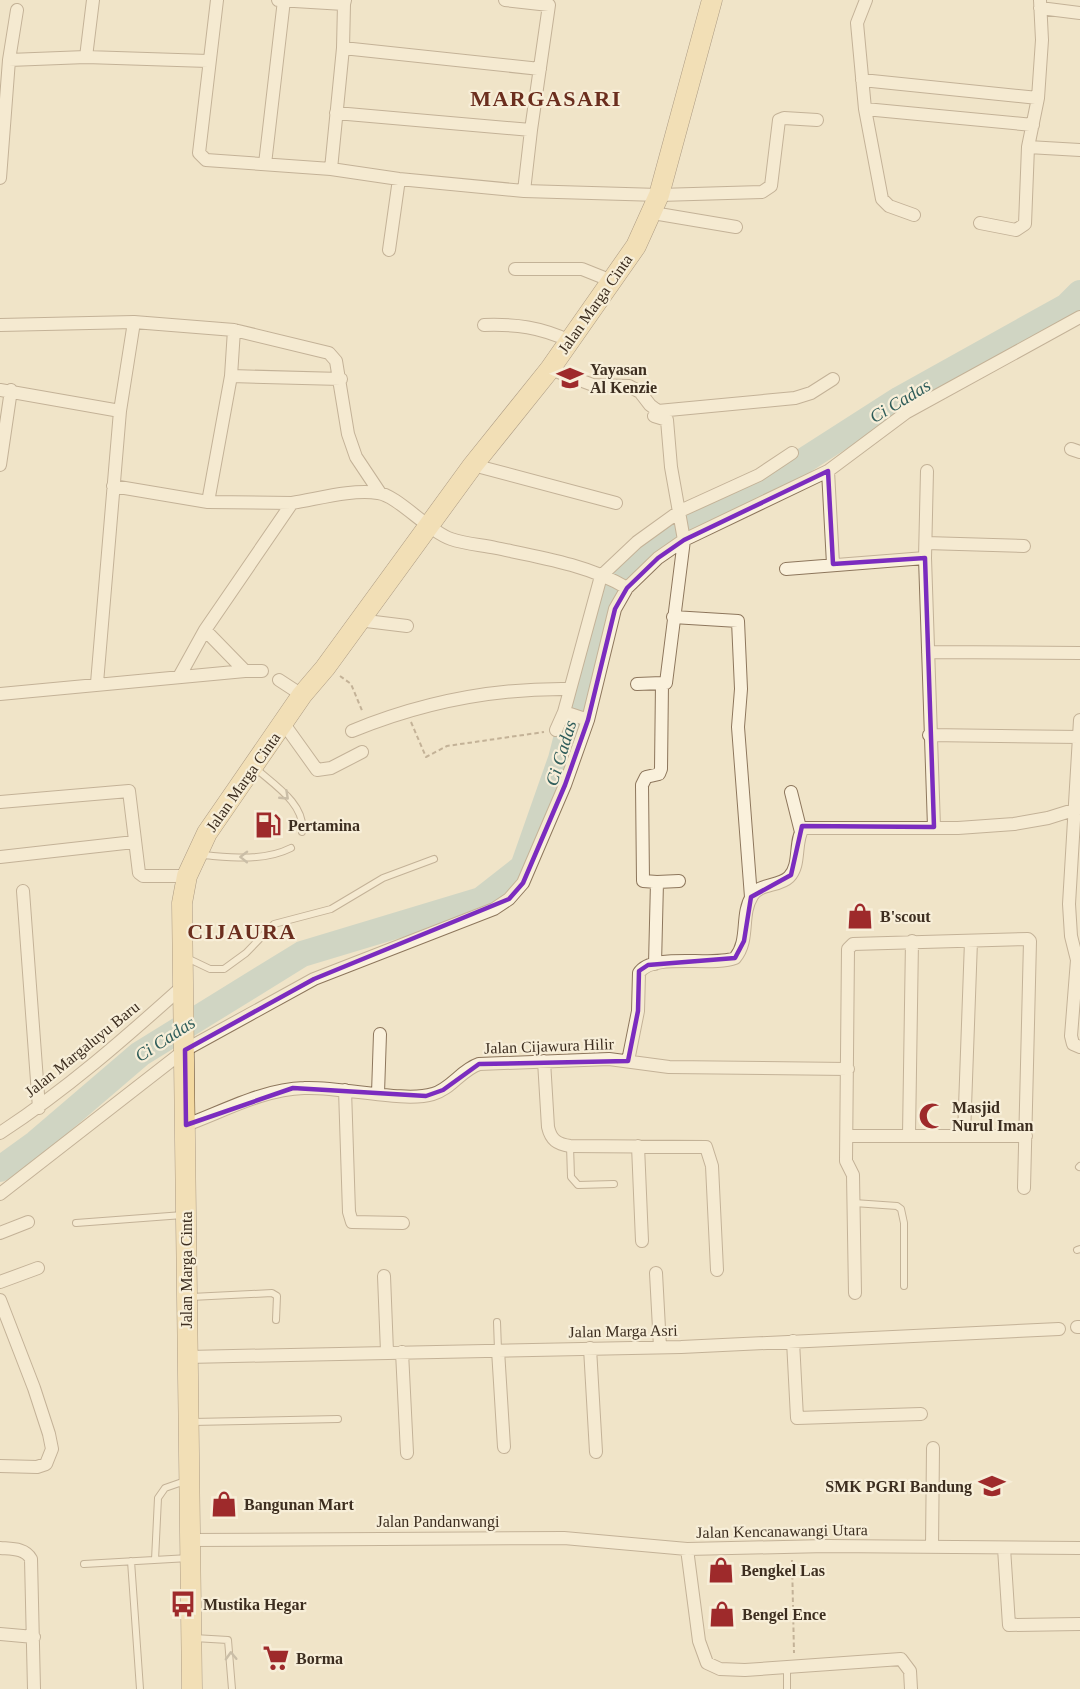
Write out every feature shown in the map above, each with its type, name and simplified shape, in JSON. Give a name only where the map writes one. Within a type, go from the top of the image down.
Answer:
[{"type":"main road","name":"Jalan Marga Cinta","points":[[192,1689],[186,1297],[186,1125],[182,994],[182,903],[188,876],[207,833],[302,695],[325,668],[473,465],[550,369],[636,246],[656,204],[712,0]]},
{"type":"street","points":[[86,57],[93,0]]},
{"type":"street","points":[[217,0],[208,61],[199,153],[201,158],[331,169],[399,179],[656,204],[736,227]]},
{"type":"street","points":[[278,0],[344,2],[343,48],[331,169]]},
{"type":"street","points":[[265,164],[284,0]]},
{"type":"street","points":[[506,0],[549,2],[524,191]]},
{"type":"street","points":[[866,0],[856,23],[865,109],[882,199],[889,206],[914,215]]},
{"type":"street","points":[[980,223],[1016,230],[1025,224],[1028,147],[1038,98],[1042,40],[1040,4],[1080,13]]},
{"type":"street","points":[[0,178],[9,60],[17,10]]},
{"type":"street","points":[[343,48],[540,69]]},
{"type":"street","points":[[9,60],[86,57],[208,61]]},
{"type":"street","points":[[862,80],[1038,98]]},
{"type":"street","points":[[865,109],[1033,124]]},
{"type":"street","points":[[336,113],[531,130]]},
{"type":"street","points":[[656,204],[766,191],[771,186],[779,120],[784,118],[817,120]]},
{"type":"street","points":[[1028,147],[1080,150]]},
{"type":"street","points":[[389,250],[399,179]]},
{"type":"street","points":[[515,269],[582,269],[612,281]]},
{"type":"street","points":[[0,1194],[184,1040],[314,979],[494,909],[509,899],[523,883],[565,785],[586,719],[615,609],[624,586],[684,536],[828,471],[907,412],[1080,317]]},
{"type":"street","points":[[97,683],[120,411],[134,322]]},
{"type":"street","points":[[0,325],[134,322],[234,330],[329,353],[336,361],[341,379],[348,434],[357,457],[380,493],[402,507],[432,520],[450,539],[536,556],[604,577],[624,586]]},
{"type":"street","points":[[484,325],[521,324],[547,331],[570,341]]},
{"type":"street","points":[[208,502],[231,376],[234,330]]},
{"type":"street","points":[[550,369],[593,385],[629,386],[640,392],[658,411],[795,398],[811,393],[833,379]]},
{"type":"street","points":[[231,376],[341,379]]},
{"type":"street","points":[[0,465],[5,390],[120,411]]},
{"type":"street","points":[[638,684],[666,684],[684,536],[671,467],[667,420],[654,416]]},
{"type":"street","points":[[556,730],[565,712],[569,689],[604,577],[637,542],[680,512],[759,475],[792,453]]},
{"type":"street","points":[[473,465],[616,503]]},
{"type":"street","points":[[828,471],[833,564]]},
{"type":"street","points":[[927,471],[925,558],[929,735],[934,827]]},
{"type":"street","points":[[113,486],[208,502],[292,503],[380,493]]},
{"type":"street","points":[[178,677],[205,630],[292,503]]},
{"type":"street","points":[[926,543],[1024,546]]},
{"type":"street","points":[[786,568],[925,558]]},
{"type":"street","points":[[657,882],[655,964],[735,958],[744,941],[747,907],[751,897],[738,727],[741,689],[738,621],[673,617]]},
{"type":"street","points":[[358,620],[407,626]]},
{"type":"street","points":[[205,630],[245,671]]},
{"type":"street","points":[[928,652],[1080,653]]},
{"type":"street","points":[[0,694],[97,683],[262,671]]},
{"type":"street","points":[[279,680],[302,695]]},
{"type":"street","points":[[662,683],[661,769],[659,774],[646,777],[642,785],[643,881],[679,881]]},
{"type":"street","points":[[352,730],[407,712],[485,694],[523,689],[569,689]]},
{"type":"street","points":[[565,712],[586,719]]},
{"type":"street","points":[[1080,720],[1078,808],[1068,920],[1077,960],[1071,1036],[1073,1044],[1080,1047]]},
{"type":"street","points":[[284,724],[317,771],[331,768],[362,753]]},
{"type":"street","points":[[929,735],[1079,737]]},
{"type":"street","points":[[0,802],[126,790],[131,794],[137,866],[143,876],[188,876]]},
{"type":"street","points":[[751,897],[761,888],[784,880],[791,875],[801,832],[791,792]]},
{"type":"street","points":[[801,832],[808,827],[934,827],[1014,824],[1048,818],[1078,808]]},
{"type":"street","points":[[0,857],[134,842]]},
{"type":"street","points":[[23,891],[39,1108]]},
{"type":"street","points":[[909,1135],[912,941]]},
{"type":"street","points":[[964,1135],[971,941]]},
{"type":"street","points":[[855,1293],[853,1174],[846,1161],[848,949],[857,942],[1030,941],[1024,1188]]},
{"type":"street","name":"Jalan Cijawura Hilir","points":[[186,1125],[273,1092],[307,1088],[426,1096],[443,1090],[465,1070],[479,1064],[628,1061],[638,1011],[639,973],[648,965],[655,964]]},
{"type":"street","name":"Jalan Margaluyu Baru","points":[[0,1133],[39,1108],[182,994]]},
{"type":"street","points":[[378,1093],[380,1034]]},
{"type":"street","points":[[544,1061],[550,1137],[570,1146],[701,1146],[708,1149],[712,1166],[717,1270]]},
{"type":"street","points":[[628,1061],[669,1067],[848,1069]]},
{"type":"street","points":[[345,1090],[349,1212],[352,1222],[403,1223]]},
{"type":"street","points":[[848,1136],[1026,1137]]},
{"type":"street","points":[[638,1146],[642,1241]]},
{"type":"street","points":[[0,1233],[28,1222]]},
{"type":"street","points":[[0,1282],[38,1268]]},
{"type":"street","points":[[656,1273],[660,1347]]},
{"type":"street","points":[[384,1276],[387,1352]]},
{"type":"street","points":[[0,1300],[3,1315],[34,1388],[52,1449],[46,1464],[37,1467],[0,1466]]},
{"type":"street","name":"Jalan Marga Asri","points":[[187,1357],[660,1347],[1059,1329]]},
{"type":"street","points":[[793,1341],[797,1418],[921,1414]]},
{"type":"street","points":[[590,1348],[596,1452]]},
{"type":"street","points":[[498,1350],[504,1447]]},
{"type":"street","points":[[402,1352],[407,1453]]},
{"type":"street","points":[[932,1547],[933,1448]]},
{"type":"street","name":"Jalan Pandanwangi","points":[[189,1549],[564,1538],[687,1549]]},
{"type":"street","points":[[0,1548],[28,1553],[32,1571],[34,1689]]},
{"type":"street","points":[[1004,1548],[1009,1625],[1080,1624]]},
{"type":"street","name":"Jalan Kencanawangi Utara","points":[[911,1689],[910,1671],[901,1659],[877,1658],[791,1668],[720,1669],[707,1663],[699,1641],[687,1549],[1080,1548]]},
{"type":"street","points":[[0,1634],[34,1637]]},
{"type":"lane","points":[[254,767],[295,805],[304,822],[302,832]]},
{"type":"lane","points":[[196,855],[251,858],[277,855],[291,848]]},
{"type":"lane","points":[[182,955],[210,969],[224,969],[246,953],[274,924],[331,909],[383,878],[434,859]]},
{"type":"lane","points":[[570,1146],[571,1177],[578,1185],[614,1184]]},
{"type":"lane","points":[[854,1203],[897,1206],[901,1209],[904,1223],[904,1286]]},
{"type":"lane","points":[[76,1223],[186,1215]]},
{"type":"lane","points":[[186,1297],[272,1293],[277,1296],[276,1320]]},
{"type":"lane","points":[[497,1322],[498,1350]]},
{"type":"lane","points":[[188,1422],[338,1419]]},
{"type":"lane","points":[[155,1560],[158,1498],[165,1488],[188,1480]]},
{"type":"lane","points":[[84,1564],[155,1560],[189,1549]]},
{"type":"lane","points":[[132,1561],[140,1689]]},
{"type":"lane","points":[[191,1638],[228,1640],[232,1689]]},
{"type":"lane","points":[[787,1689],[791,1668]]},
{"type":"path","points":[[325,668],[351,684],[367,724]]},
{"type":"path","points":[[407,712],[426,757],[447,746],[556,730]]},
{"type":"path","points":[[791,1547],[791,1668]]},
{"type":"highlighted area","points":[[828,471],[833,564],[925,558],[934,827],[802,826],[791,875],[751,897],[744,941],[735,958],[648,965],[639,971],[638,1011],[628,1061],[479,1064],[443,1090],[426,1096],[293,1088],[186,1125],[185,1050],[314,979],[509,899],[523,883],[565,785],[588,720],[615,609],[627,588],[658,558],[684,540]]},
{"type":"waterway","name":"Ci Cadas","points":[[0,1169],[36,1143],[140,1054],[302,954],[481,900],[523,867],[561,759],[590,646],[612,574],[690,524],[783,474],[900,399],[1067,306],[1080,293]]},
{"type":"place","name":"Yayasan Al Kenzie","points":[[570,378]]},
{"type":"place","name":"Pertamina","points":[[268,825]]},
{"type":"place","name":"B'scout","points":[[860,916]]},
{"type":"place","name":"Masjid Nurul Iman","points":[[932,1116]]},
{"type":"place","name":"SMK PGRI Bandung","points":[[992,1486]]},
{"type":"place","name":"Bangunan Mart","points":[[224,1504]]},
{"type":"place","name":"Bengkel Las","points":[[721,1570]]},
{"type":"place","name":"Mustika Hegar","points":[[183,1604]]},
{"type":"place","name":"Bengel Ence","points":[[722,1614]]},
{"type":"place","name":"Borma","points":[[276,1658]]},
{"type":"district","name":"MARGASARI","points":[[546,98]]},
{"type":"district","name":"CIJAURA","points":[[242,931]]}]
